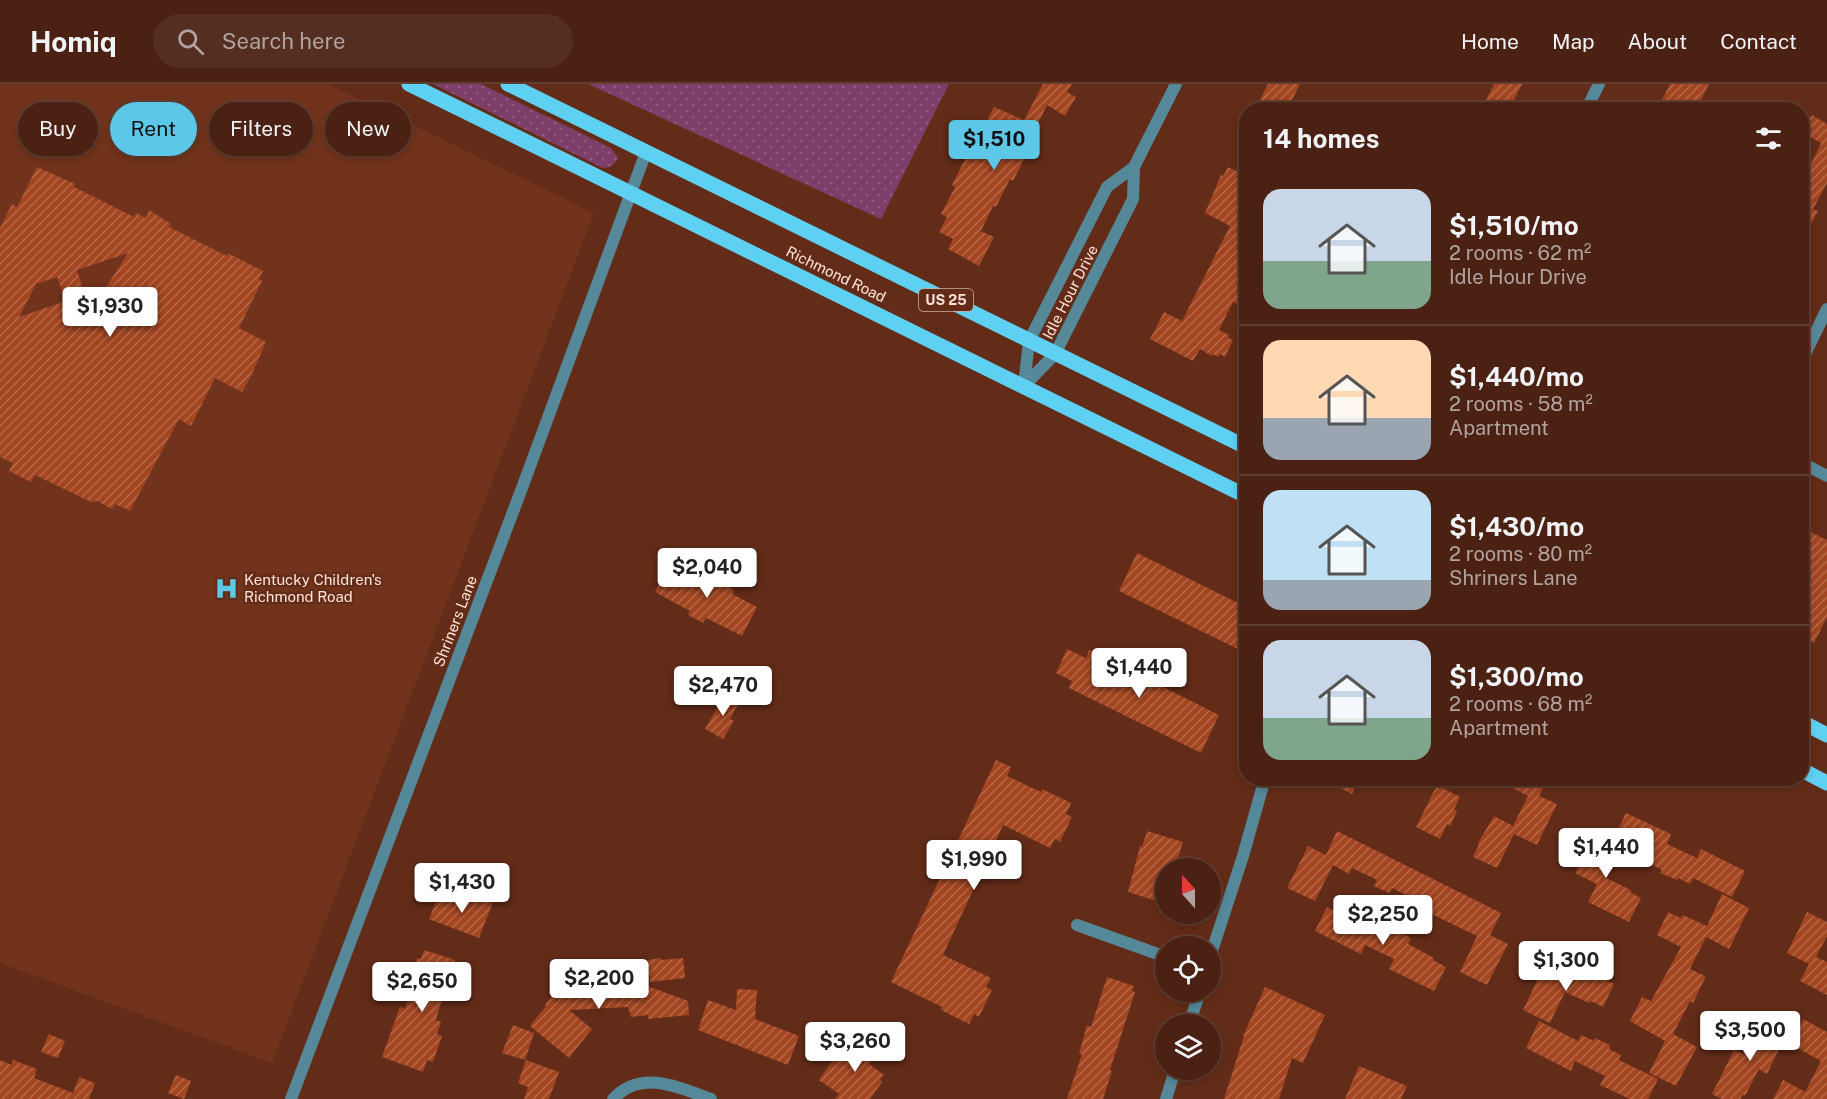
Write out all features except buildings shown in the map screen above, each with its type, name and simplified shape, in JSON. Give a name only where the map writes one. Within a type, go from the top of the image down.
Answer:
[{"type":"main road","name":"Richmond Road","points":[[409,84],[1239,493]]},
{"type":"main road","name":"Richmond Road","points":[[508,84],[1239,444]]},
{"type":"main road","points":[[1809,726],[1827,735]]},
{"type":"main road","points":[[1809,774],[1827,783]]},
{"type":"street","name":"Idle Hour Drive","points":[[1024,386],[1055,354],[1133,199],[1134,167],[1176,84]]},
{"type":"street","points":[[1590,102],[1599,84]]},
{"type":"street","name":"Shriners Lane","points":[[291,1099],[522,488],[646,152]]},
{"type":"street","name":"Idle Hour Drive","points":[[1024,386],[1029,341],[1107,187],[1134,167]]},
{"type":"street","points":[[1809,346],[1827,309]]},
{"type":"street","points":[[1809,467],[1827,476]]},
{"type":"street","points":[[1217,936],[1263,786]]},
{"type":"street","points":[[1077,925],[1155,953]]},
{"type":"street","points":[[1166,1099],[1172,1080]]},
{"type":"street","points":[[613,1099],[629,1086],[659,1082],[668,1083],[711,1099]]},
{"type":"shaded area","name":"Kentucky Children's Richmond Road","points":[[0,84],[328,84],[365,102],[325,102],[325,156],[411,156],[411,124],[594,213],[272,1063],[0,963]]},
{"type":"shaded area","points":[[433,84],[481,84],[611,148],[618,158],[612,166],[603,168]]},
{"type":"shaded area","points":[[588,84],[949,84],[881,219]]},
{"type":"place","name":"Kentucky Children's Richmond Road","points":[[226,588]]}]
